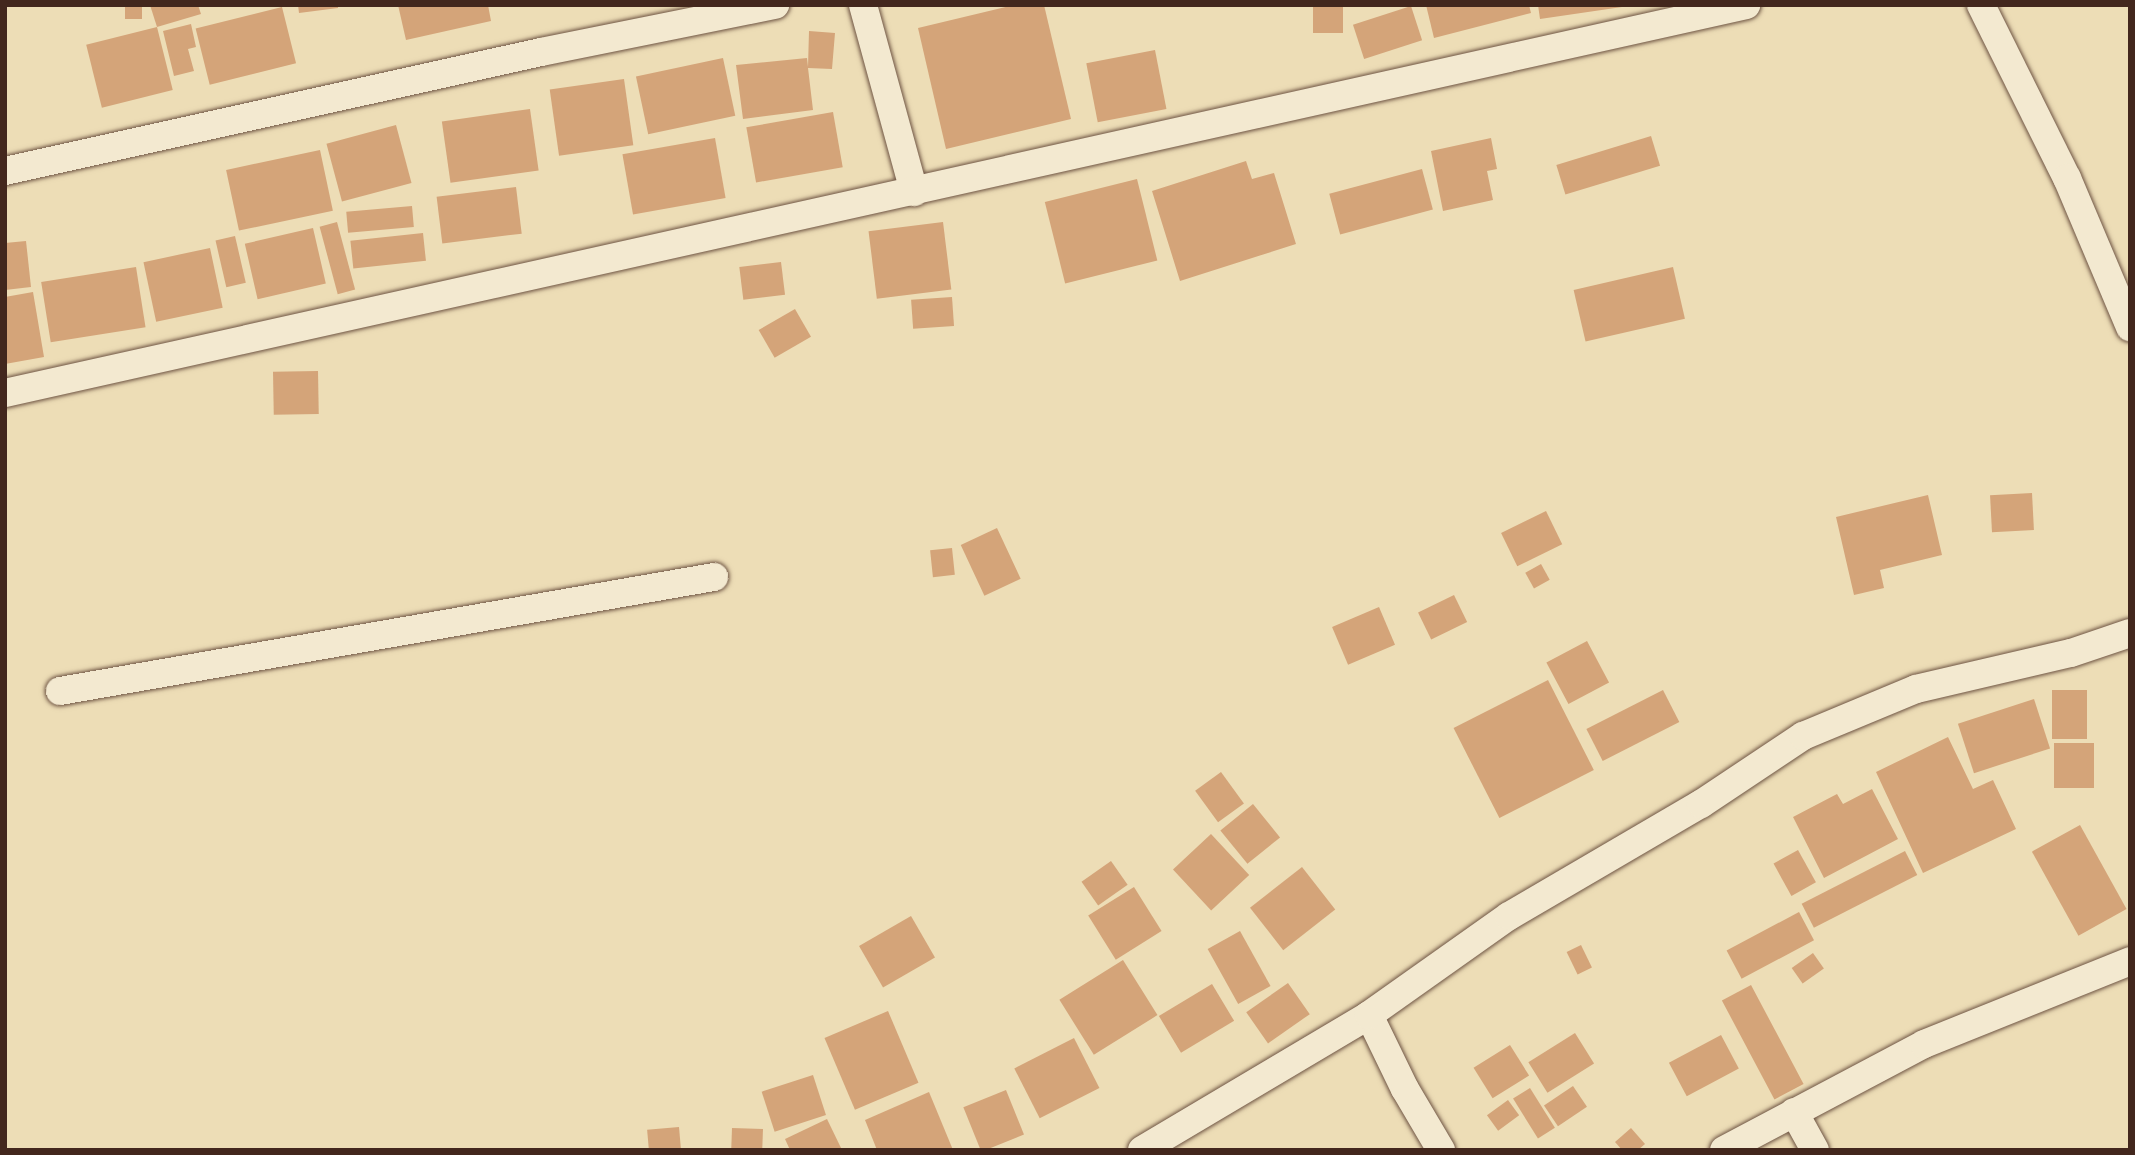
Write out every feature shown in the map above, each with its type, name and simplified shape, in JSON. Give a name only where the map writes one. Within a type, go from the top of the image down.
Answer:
[{"type":"street","points":[[5,171],[541,52],[775,5]]},
{"type":"street","points":[[863,5],[914,192]]},
{"type":"street","points":[[5,393],[1746,5]]},
{"type":"street","points":[[1981,5],[2067,178],[2130,327]]},
{"type":"street","points":[[60,691],[714,577]]},
{"type":"street","points":[[1142,1150],[1369,1016],[1509,916],[1701,804],[1803,736],[1916,689],[2071,653],[2130,633]]},
{"type":"street","points":[[1724,1150],[1924,1044],[2130,961]]},
{"type":"street","points":[[1369,1016],[1405,1090],[1441,1150]]},
{"type":"street","points":[[1794,1112],[1815,1150]]},
{"type":"building","points":[[125,5],[142,5],[142,19],[125,19]]},
{"type":"building","points":[[150,5],[198,5],[201,14],[157,27]]},
{"type":"building","points":[[298,5],[338,5],[338,8],[299,13]]},
{"type":"building","points":[[398,5],[488,5],[491,21],[406,40]]},
{"type":"building","points":[[1014,5],[1044,5],[1071,119],[946,149],[918,28]]},
{"type":"building","points":[[1313,5],[1343,5],[1343,33],[1313,33]]},
{"type":"building","points":[[1426,5],[1529,5],[1531,13],[1434,38]]},
{"type":"building","points":[[1538,5],[1622,5],[1622,7],[1540,19]]},
{"type":"building","points":[[1411,6],[1422,40],[1364,59],[1353,25]]},
{"type":"building","points":[[282,7],[296,63],[210,85],[196,29]]},
{"type":"building","points":[[191,24],[196,47],[188,49],[194,71],[174,76],[163,31]]},
{"type":"building","points":[[157,27],[173,90],[102,108],[86,45]]},
{"type":"building","points":[[809,31],[835,33],[832,69],[808,68],[813,110],[743,119],[736,65],[807,58],[808,67]]},
{"type":"building","points":[[1155,50],[1166,109],[1098,122],[1086,63]]},
{"type":"building","points":[[723,58],[735,116],[648,134],[636,77]]},
{"type":"building","points":[[624,79],[633,145],[559,156],[550,89]]},
{"type":"building","points":[[530,109],[539,170],[450,183],[442,121]]},
{"type":"building","points":[[833,112],[843,167],[756,182],[746,127]]},
{"type":"building","points":[[396,125],[412,183],[342,202],[326,144]]},
{"type":"building","points":[[1651,136],[1660,166],[1565,195],[1556,165]]},
{"type":"building","points":[[715,138],[726,198],[633,214],[622,154]]},
{"type":"building","points":[[1491,138],[1497,169],[1487,171],[1493,200],[1443,211],[1431,151]]},
{"type":"building","points":[[320,150],[333,211],[239,231],[226,170]]},
{"type":"building","points":[[1246,161],[1252,179],[1274,173],[1296,244],[1180,281],[1152,191]]},
{"type":"building","points":[[1422,169],[1433,210],[1340,234],[1329,194]]},
{"type":"building","points":[[1137,179],[1157,261],[1065,283],[1045,202]]},
{"type":"building","points":[[516,187],[522,234],[442,243],[437,197]]},
{"type":"building","points":[[412,206],[414,227],[348,233],[346,212]]},
{"type":"building","points":[[337,222],[355,290],[338,294],[320,227]]},
{"type":"building","points":[[943,222],[951,289],[877,299],[869,231]]},
{"type":"building","points":[[313,228],[326,284],[258,299],[245,244]]},
{"type":"building","points":[[423,233],[426,261],[353,268],[350,241]]},
{"type":"building","points":[[235,236],[246,283],[226,287],[216,240]]},
{"type":"building","points":[[26,241],[31,287],[5,290],[5,243]]},
{"type":"building","points":[[210,248],[223,308],[156,322],[143,262]]},
{"type":"building","points":[[781,262],[785,295],[743,300],[739,267]]},
{"type":"building","points":[[136,267],[146,327],[51,342],[41,282]]},
{"type":"building","points":[[1673,267],[1685,319],[1586,342],[1574,290]]},
{"type":"building","points":[[33,292],[44,357],[5,364],[5,297]]},
{"type":"building","points":[[952,297],[954,326],[913,329],[911,300]]},
{"type":"building","points":[[795,309],[811,337],[775,358],[759,330]]},
{"type":"building","points":[[318,371],[319,414],[274,415],[273,372]]},
{"type":"building","points":[[2032,493],[2034,530],[1992,532],[1990,495]]},
{"type":"building","points":[[1928,495],[1942,555],[1880,570],[1884,588],[1854,595],[1836,517]]},
{"type":"building","points":[[1546,511],[1562,544],[1517,566],[1501,533]]},
{"type":"building","points":[[997,528],[1021,579],[984,596],[961,545]]},
{"type":"building","points":[[952,548],[955,575],[933,577],[930,550]]},
{"type":"building","points":[[1541,564],[1550,580],[1534,588],[1525,573]]},
{"type":"building","points":[[1454,595],[1467,622],[1431,639],[1418,613]]},
{"type":"building","points":[[1379,607],[1395,645],[1348,665],[1332,627]]},
{"type":"building","points":[[1587,641],[1609,682],[1568,704],[1546,663]]},
{"type":"building","points":[[1548,680],[1594,770],[1499,818],[1454,728]]},
{"type":"building","points":[[1663,690],[1679,722],[1603,761],[1586,729]]},
{"type":"building","points":[[2052,690],[2087,690],[2087,739],[2052,739]]},
{"type":"building","points":[[2034,699],[2050,748],[1974,773],[1958,724]]},
{"type":"building","points":[[1948,737],[1973,789],[1993,780],[2016,829],[1923,873],[1876,772]]},
{"type":"building","points":[[2054,743],[2094,743],[2094,788],[2054,788]]},
{"type":"building","points":[[1221,772],[1244,804],[1218,822],[1195,791]]},
{"type":"building","points":[[1872,789],[1898,839],[1824,878],[1793,817],[1837,794],[1843,804]]},
{"type":"building","points":[[1253,804],[1280,837],[1247,864],[1220,830]]},
{"type":"building","points":[[2080,825],[2127,909],[2078,936],[2032,852]]},
{"type":"building","points":[[1211,834],[1249,875],[1211,910],[1173,869]]},
{"type":"building","points":[[1798,850],[1816,882],[1791,896],[1774,864]]},
{"type":"building","points":[[1905,851],[1917,875],[1814,928],[1802,904]]},
{"type":"building","points":[[1111,861],[1128,885],[1098,905],[1082,882]]},
{"type":"building","points":[[1302,867],[1335,910],[1283,950],[1250,908]]},
{"type":"building","points":[[1134,887],[1162,931],[1116,960],[1088,916]]},
{"type":"building","points":[[1799,912],[1814,940],[1742,979],[1727,950]]},
{"type":"building","points":[[911,916],[935,958],[883,988],[859,946]]},
{"type":"building","points":[[1240,931],[1271,986],[1238,1004],[1208,949]]},
{"type":"building","points":[[1581,945],[1592,967],[1578,974],[1567,952]]},
{"type":"building","points":[[1813,953],[1824,969],[1803,983],[1792,968]]},
{"type":"building","points":[[1123,960],[1157,1015],[1094,1055],[1059,1000]]},
{"type":"building","points":[[1288,983],[1310,1014],[1268,1043],[1246,1012]]},
{"type":"building","points":[[1212,984],[1234,1021],[1181,1053],[1159,1016]]},
{"type":"building","points":[[1751,985],[1804,1084],[1774,1099],[1722,1000]]},
{"type":"building","points":[[888,1011],[918,1083],[855,1110],[824,1038]]},
{"type":"building","points":[[1575,1033],[1594,1064],[1547,1093],[1528,1062]]},
{"type":"building","points":[[1721,1035],[1739,1069],[1687,1096],[1669,1063]]},
{"type":"building","points":[[1074,1038],[1099,1088],[1040,1118],[1014,1068]]},
{"type":"building","points":[[1510,1045],[1529,1076],[1493,1098],[1474,1068]]},
{"type":"building","points":[[813,1075],[826,1115],[775,1132],[762,1092]]},
{"type":"building","points":[[1573,1086],[1587,1107],[1558,1126],[1544,1106]]},
{"type":"building","points":[[1530,1088],[1555,1128],[1538,1138],[1513,1099]]},
{"type":"building","points":[[1006,1090],[1024,1135],[981,1150],[963,1107]]},
{"type":"building","points":[[929,1092],[953,1150],[877,1150],[865,1120]]},
{"type":"building","points":[[1508,1100],[1519,1115],[1498,1131],[1487,1115]]},
{"type":"building","points":[[827,1119],[842,1150],[790,1150],[785,1139]]},
{"type":"building","points":[[679,1127],[681,1149],[649,1150],[647,1130]]},
{"type":"building","points":[[732,1128],[763,1129],[762,1150],[731,1150]]},
{"type":"building","points":[[1631,1128],[1645,1144],[1638,1150],[1622,1150],[1615,1142]]}]
